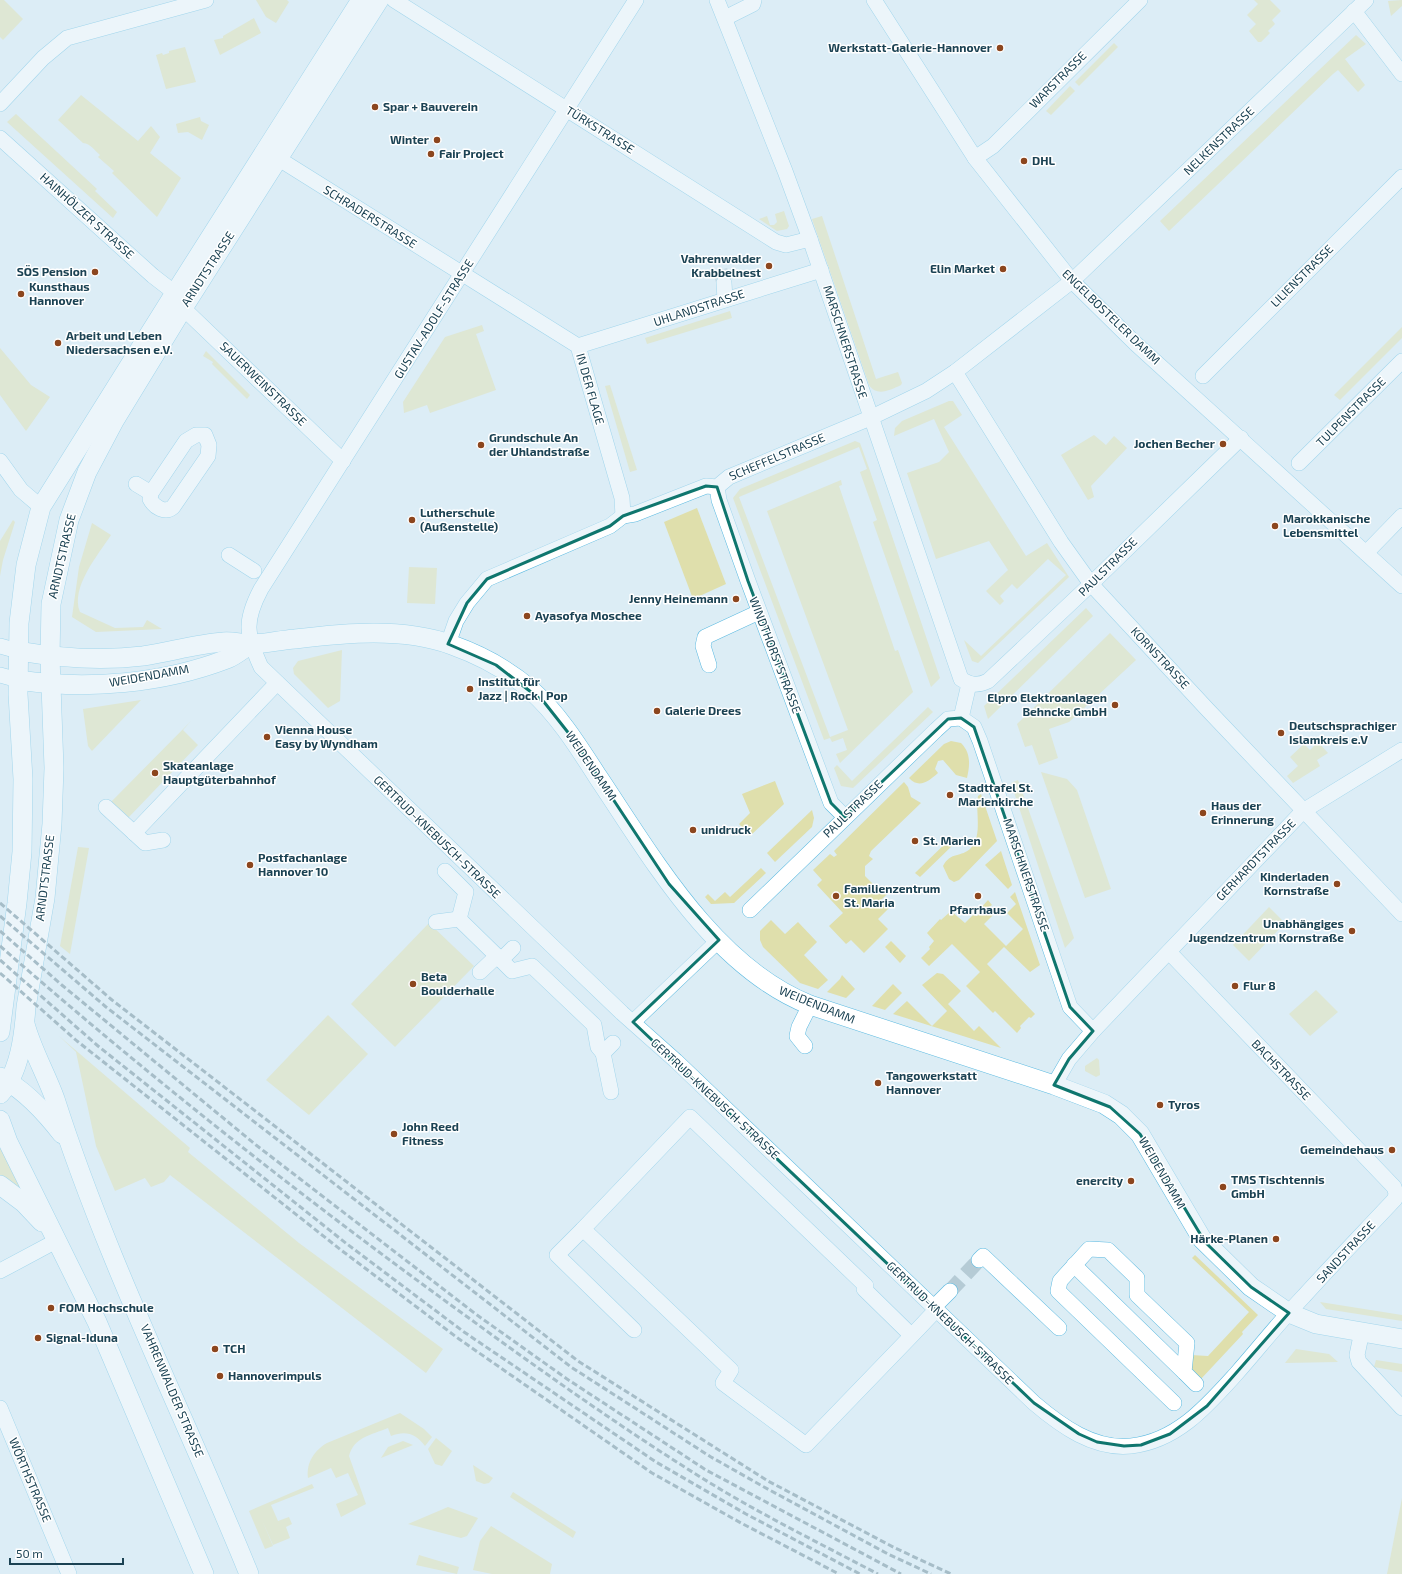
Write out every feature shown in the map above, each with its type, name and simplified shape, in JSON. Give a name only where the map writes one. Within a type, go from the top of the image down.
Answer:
[{"type":"main road","name":"ARNDTSTRASSE","points":[[2,998],[17,903],[22,852],[23,779],[18,680],[20,617],[26,565],[42,507],[179,300],[278,159],[380,0]]},
{"type":"main road","name":"ARNDTSTRASSE","points":[[3,1084],[15,1067],[25,1022],[26,1007],[45,898],[52,824],[54,768],[50,657],[51,604],[69,520],[87,472],[179,300],[359,1]]},
{"type":"main road","name":"WEIDENDAMM","points":[[18,651],[50,657],[140,656],[224,642],[251,644],[359,634],[403,635],[448,644],[476,654],[496,665],[530,689],[544,702],[574,740],[669,884],[719,940],[770,986],[791,998],[810,1005],[1054,1085],[1104,1104],[1131,1124],[1148,1146],[1189,1219],[1204,1242],[1251,1287],[1288,1314],[1316,1324],[1402,1339]]},
{"type":"main road","name":"WEIDENDAMM","points":[[18,680],[51,685],[117,684],[174,674],[228,659],[251,644]]},
{"type":"main road","points":[[0,1032],[2,998]]},
{"type":"main road","name":"VAHRENWALDER STRASSE","points":[[25,1022],[54,1098],[68,1142],[129,1292],[249,1574]]},
{"type":"main road","name":"VAHRENWALDER STRASSE","points":[[3,1084],[41,1109],[68,1142]]},
{"type":"main road","points":[[0,1120],[8,1142],[58,1240],[97,1322],[204,1574]]},
{"type":"main road","points":[[0,1185],[24,1203],[58,1240]]},
{"type":"street","points":[[0,104],[43,58],[67,38],[206,0]]},
{"type":"street","name":"TÜRKSTRASSE","points":[[394,0],[776,242],[786,245],[810,239]]},
{"type":"street","name":"GUSTAV-ADOLF-STRASSE","points":[[251,644],[249,624],[251,608],[262,589],[462,275],[566,108],[636,0]]},
{"type":"street","name":"MARSCHNERSTRASSE","points":[[717,0],[810,239],[956,666],[961,679],[969,684]]},
{"type":"street","points":[[725,18],[753,4],[754,0]]},
{"type":"street","name":"ENGELBOSTELER DAMM","points":[[874,0],[975,158],[1072,281],[1136,344],[1402,586]]},
{"type":"street","name":"WARSTRASSE","points":[[975,158],[993,146],[1140,0]]},
{"type":"street","name":"NELKENSTRASSE","points":[[1072,281],[1366,0]]},
{"type":"street","points":[[1354,11],[1402,74]]},
{"type":"street","name":"HAINHÖLZER STRASSE","points":[[0,138],[179,300]]},
{"type":"street","name":"SCHRADERSTRASSE","points":[[278,159],[462,275]]},
{"type":"street","name":"LILIENSTRASSE","points":[[1203,376],[1235,342],[1402,177]]},
{"type":"street","name":"UHLANDSTRASSE","points":[[578,346],[821,270]]},
{"type":"street","name":"IN DER FLAGE","points":[[462,275],[578,346],[622,498],[624,509],[623,516]]},
{"type":"street","name":"SCHEFFELSTRASSE","points":[[448,644],[456,622],[467,603],[486,579],[610,526],[623,516],[635,514],[706,486],[717,487],[729,477],[870,418],[926,391],[955,372],[1072,281]]},
{"type":"street","points":[[724,283],[725,299]]},
{"type":"street","name":"SAUERWEINSTRASSE","points":[[179,300],[343,461]]},
{"type":"street","name":"TULPENSTRASSE","points":[[1299,463],[1402,361]]},
{"type":"street","name":"KORNSTRASSE","points":[[955,372],[1061,542],[1091,584],[1303,811],[1402,914]]},
{"type":"street","points":[[205,435],[209,445],[208,456],[173,507],[169,511],[164,511],[152,503],[150,499],[151,494],[186,441],[191,437],[205,435]]},
{"type":"street","name":"PAULSTRASSE","points":[[969,684],[979,685],[988,681],[1091,584],[1241,438]]},
{"type":"street","points":[[0,461],[22,490],[42,507]]},
{"type":"street","points":[[136,484],[151,494]]},
{"type":"street","name":"WINDTHORSTSTRASSE","points":[[717,487],[719,500],[759,612],[831,803],[845,818]]},
{"type":"street","points":[[1366,553],[1402,516]]},
{"type":"street","points":[[229,555],[254,571]]},
{"type":"street","points":[[710,666],[703,646],[705,637],[759,612]]},
{"type":"street","name":"GERTRUD-KNEBUSCH-STRASSE","points":[[251,644],[260,667],[622,1013],[634,1022],[1034,1403],[1052,1418],[1079,1434],[1097,1442],[1124,1446],[1141,1445],[1159,1439],[1170,1434],[1189,1421],[1213,1399],[1288,1314]]},
{"type":"street","points":[[0,646],[18,651]]},
{"type":"street","points":[[0,676],[18,680]]},
{"type":"street","points":[[134,833],[277,683]]},
{"type":"street","points":[[962,718],[969,684]]},
{"type":"street","name":"MARSCHNERSTRASSE","points":[[962,718],[974,727],[980,741],[1070,1007],[1093,1031]]},
{"type":"street","name":"PAULSTRASSE","points":[[750,910],[948,719],[962,718]]},
{"type":"street","name":"GERHARDTSTRASSE","points":[[1054,1085],[1069,1059],[1093,1031],[1303,811],[1402,750]]},
{"type":"street","points":[[106,807],[145,843],[163,840]]},
{"type":"street","points":[[445,871],[466,892],[459,919]]},
{"type":"street","points":[[436,922],[459,919]]},
{"type":"street","points":[[459,919],[512,971],[532,966],[594,1025],[598,1047],[613,1043],[611,1092]]},
{"type":"street","points":[[634,1022],[719,940]]},
{"type":"street","points":[[480,972],[516,944]]},
{"type":"street","name":"BACHSTRASSE","points":[[1168,952],[1394,1187]]},
{"type":"street","points":[[805,1046],[797,1036],[799,1027],[810,1005]]},
{"type":"street","points":[[634,1330],[557,1255],[690,1117],[866,1286],[864,1289],[911,1335]]},
{"type":"street","name":"SANDSTRASSE","points":[[1288,1314],[1395,1199],[1396,1193],[1394,1187]]},
{"type":"street","points":[[583,1229],[731,1370],[723,1383],[806,1445],[911,1335],[950,1291]]},
{"type":"street","points":[[0,1271],[58,1240]]},
{"type":"street","points":[[1174,1403],[1058,1291],[1060,1282],[1088,1249],[1108,1250],[1136,1278],[1137,1295],[1187,1343],[1184,1372]]},
{"type":"street","points":[[979,1260],[983,1256],[1059,1328]]},
{"type":"street","points":[[1074,1265],[1196,1384]]},
{"type":"street","points":[[1362,1331],[1357,1355],[1360,1362],[1402,1408]]},
{"type":"street","name":"WÖRTHSTRASSE","points":[[0,1408],[69,1574]]},
{"type":"highlighted area","points":[[706,486],[717,487],[748,581],[831,803],[845,817],[948,719],[961,718],[974,727],[1070,1007],[1093,1031],[1069,1059],[1054,1085],[1110,1107],[1140,1134],[1205,1242],[1251,1287],[1289,1313],[1207,1406],[1170,1434],[1141,1445],[1124,1446],[1097,1442],[1079,1434],[1034,1403],[633,1022],[719,940],[669,884],[574,740],[544,702],[496,665],[448,644],[467,603],[487,579],[610,526],[623,516]]},
{"type":"green space","points":[[0,0],[4,0],[23,19],[3,40],[0,37]]},
{"type":"green space","points":[[256,0],[287,0],[289,2],[276,23],[266,17]]},
{"type":"green space","points":[[1254,0],[1270,0],[1281,11],[1272,20],[1275,24],[1268,31],[1270,33],[1261,42],[1258,42],[1249,31],[1256,24],[1247,15],[1258,4]]},
{"type":"green space","points":[[1402,0],[1402,6],[1391,16],[1388,1]]},
{"type":"green space","points":[[254,18],[261,33],[220,55],[214,40],[223,38],[223,36]]},
{"type":"green space","points":[[1356,35],[1366,44],[1345,59],[1365,85],[1358,92],[1338,70],[1169,231],[1160,221]]},
{"type":"green space","points":[[1114,43],[1118,47],[1079,86],[1075,82]]},
{"type":"green space","points":[[185,47],[196,82],[166,89],[156,55],[162,53],[163,55],[169,53],[169,51]]},
{"type":"green space","points":[[1070,86],[1075,91],[1051,115],[1046,111]]},
{"type":"green space","points":[[81,95],[138,141],[151,126],[160,137],[150,153],[181,178],[157,217],[112,173],[114,171],[98,157],[100,155],[90,146],[83,143],[58,120]]},
{"type":"green space","points":[[16,114],[97,189],[95,191],[117,212],[113,218],[7,122]]},
{"type":"green space","points":[[200,117],[201,121],[209,125],[202,140],[188,132],[178,133],[176,124]]},
{"type":"green space","points":[[784,211],[789,226],[787,229],[777,231],[759,219],[767,216],[770,225],[774,225],[777,222],[775,214]]},
{"type":"green space","points":[[822,216],[876,379],[898,372],[902,383],[901,385],[892,389],[880,392],[872,389],[869,385],[812,219]]},
{"type":"green space","points":[[730,311],[732,318],[647,344],[645,338]]},
{"type":"green space","points":[[482,325],[484,331],[476,334],[496,390],[430,413],[427,405],[404,413],[403,402],[445,337]]},
{"type":"green space","points":[[1402,327],[1402,338],[1340,400],[1334,395]]},
{"type":"green space","points":[[0,348],[31,385],[50,397],[26,431],[0,395]]},
{"type":"green space","points":[[206,351],[250,395],[247,399],[212,364],[213,362],[203,356]]},
{"type":"green space","points":[[610,385],[637,470],[630,472],[605,386]]},
{"type":"green space","points":[[949,401],[953,401],[962,415],[944,427],[1026,556],[1047,543],[1069,577],[978,663],[972,661],[964,640],[981,656],[1066,575],[1048,559],[1017,589],[1012,584],[1000,596],[1004,601],[1000,605],[986,591],[1008,570],[989,541],[936,559],[907,473],[939,462],[949,452],[934,419],[894,436],[895,428],[902,421]]},
{"type":"green space","points":[[1094,435],[1106,445],[1114,436],[1127,448],[1091,486],[1094,497],[1088,500],[1061,455]]},
{"type":"green space","points":[[855,441],[860,443],[869,468],[940,678],[931,687],[873,522],[877,520],[860,472],[867,469],[859,447],[739,497],[830,737],[848,730],[767,511],[841,480],[842,485],[839,486],[895,651],[898,650],[913,692],[840,763],[836,754],[847,750],[843,738],[832,742],[830,738],[824,740],[733,498],[740,489]]},
{"type":"green space","points":[[697,508],[726,584],[693,599],[664,522]]},
{"type":"green space","points":[[13,520],[15,522],[3,560],[0,576],[0,541]]},
{"type":"green space","points":[[92,523],[111,535],[82,582],[78,603],[80,612],[115,628],[143,627],[147,620],[162,629],[96,632],[72,617],[79,567]]},
{"type":"green space","points":[[409,567],[437,568],[435,604],[407,603]]},
{"type":"green space","points":[[1086,608],[1093,616],[988,719],[984,706]]},
{"type":"green space","points":[[1110,633],[1136,660],[1069,722],[1049,729],[1058,758],[1039,765],[1032,745],[1025,747],[1017,724]]},
{"type":"green space","points":[[342,650],[340,701],[328,708],[294,674],[293,668],[298,661]]},
{"type":"green space","points":[[141,700],[92,751],[88,746],[83,709]]},
{"type":"green space","points":[[928,707],[933,712],[853,788],[841,786],[834,768],[837,765],[852,781]]},
{"type":"green space","name":"Skateanlage Hauptgüterbahnhof","points":[[191,721],[183,730],[198,745],[128,818],[111,802]]},
{"type":"green space","points":[[951,741],[961,743],[967,751],[969,768],[967,778],[956,775],[943,760],[938,761],[935,769],[938,773],[928,781],[924,783],[916,783],[909,778],[944,744]]},
{"type":"green space","points":[[1318,742],[1328,753],[1317,760],[1320,766],[1293,783],[1287,776],[1298,766],[1290,757],[1304,744],[1310,750]]},
{"type":"green space","points":[[1041,772],[1067,779],[1077,790],[1111,889],[1085,898]]},
{"type":"green space","points":[[1018,780],[1074,938],[1065,948],[1011,783]]},
{"type":"green space","points":[[775,781],[784,804],[750,836],[739,824],[750,813],[742,794]]},
{"type":"green space","points":[[904,782],[908,787],[911,797],[921,803],[871,851],[869,856],[873,859],[865,866],[865,876],[879,890],[890,891],[881,900],[889,908],[878,919],[888,929],[864,953],[851,940],[846,944],[829,926],[843,913],[817,885],[822,880],[813,870],[830,854],[834,857],[837,855],[834,851]]},
{"type":"green space","points":[[981,794],[997,841],[959,880],[954,882],[949,879],[943,866],[949,858],[964,853],[975,843],[978,830],[977,802],[978,796]]},
{"type":"green space","points":[[812,810],[814,818],[812,827],[775,862],[767,853]]},
{"type":"green space","points":[[952,837],[956,842],[920,877],[915,873]]},
{"type":"green space","points":[[78,847],[89,848],[70,954],[60,946]]},
{"type":"green space","points":[[1001,851],[1012,885],[1008,889],[985,865]]},
{"type":"green space","points":[[761,868],[766,873],[734,903],[711,904],[705,897],[708,894],[715,901],[725,892],[730,897]]},
{"type":"green space","points":[[1015,892],[1040,965],[1030,972],[1004,947],[987,964],[1035,1014],[1031,1018],[1029,1017],[1020,1026],[1021,1028],[1017,1033],[995,1011],[993,1013],[966,986],[980,972],[952,944],[929,966],[921,958],[930,949],[929,947],[934,941],[927,933],[940,919],[941,920],[951,911],[965,923],[973,915],[977,916],[979,914],[979,910],[988,900],[992,905],[988,908],[994,914],[984,924],[1006,946],[1023,929],[1007,913],[1016,904],[1010,897]]},
{"type":"green space","points":[[1269,907],[1285,923],[1249,961],[1233,945]]},
{"type":"green space","points":[[771,920],[785,934],[798,922],[817,942],[804,955],[828,980],[818,989],[800,983],[763,947],[760,940],[760,931]]},
{"type":"green space","name":"Beta Boulderhalle","points":[[429,923],[474,966],[395,1047],[351,1004]]},
{"type":"green space","points":[[891,941],[906,956],[900,963],[885,947]]},
{"type":"green space","points":[[937,973],[943,974],[961,991],[948,1004],[974,1031],[979,1026],[1001,1048],[893,1014],[907,1001],[932,1026],[947,1011],[922,985]]},
{"type":"green space","points":[[842,975],[855,989],[846,998],[827,992]]},
{"type":"green space","points":[[893,984],[902,993],[885,1010],[872,1006]]},
{"type":"green space","points":[[1316,990],[1338,1012],[1310,1036],[1289,1014]]},
{"type":"green space","points":[[328,1015],[368,1054],[309,1115],[266,1080]]},
{"type":"green space","points":[[59,1036],[190,1148],[188,1152],[299,1243],[443,1349],[426,1373],[170,1175],[164,1182],[151,1187],[145,1178],[115,1191],[96,1146],[76,1052]]},
{"type":"green space","points":[[1097,1058],[1099,1060],[1100,1075],[1096,1077],[1085,1071],[1085,1066]]},
{"type":"green space","points":[[0,1144],[29,1197],[0,1178]]},
{"type":"green space","points":[[1195,1255],[1258,1315],[1242,1332],[1243,1334],[1200,1380],[1190,1370],[1191,1355],[1208,1356],[1249,1312],[1192,1258]]},
{"type":"green space","points":[[1320,1302],[1402,1315],[1402,1321],[1326,1309]]},
{"type":"green space","points":[[1296,1349],[1329,1354],[1338,1362],[1285,1363]]},
{"type":"green space","points":[[1376,1360],[1402,1364],[1402,1372],[1374,1367]]},
{"type":"green space","points":[[400,1413],[424,1429],[432,1437],[425,1446],[422,1442],[410,1434],[401,1433],[391,1436],[388,1428],[359,1441],[351,1450],[349,1456],[366,1504],[341,1517],[336,1504],[358,1495],[348,1473],[336,1478],[331,1468],[308,1478],[308,1467],[312,1457],[327,1443]]},
{"type":"green space","points":[[436,1438],[452,1451],[442,1466],[435,1464],[428,1449]]},
{"type":"green space","points":[[403,1441],[413,1445],[381,1458],[388,1447]]},
{"type":"green space","points":[[473,1465],[493,1478],[489,1483],[484,1484],[476,1481]]},
{"type":"green space","points":[[312,1484],[314,1488],[271,1505],[278,1521],[289,1517],[292,1524],[286,1527],[290,1538],[273,1545],[262,1520],[273,1546],[265,1549],[249,1511]]},
{"type":"green space","points":[[513,1492],[576,1532],[573,1538],[510,1497]]},
{"type":"green space","points":[[1402,1498],[1402,1574],[1387,1574]]},
{"type":"green space","points":[[448,1507],[478,1518],[467,1536],[461,1538],[408,1524]]},
{"type":"green space","points":[[491,1526],[552,1564],[550,1574],[492,1574],[473,1570],[480,1541]]},
{"type":"green space","points":[[419,1555],[459,1567],[457,1574],[416,1565]]},
{"type":"tunnel","points":[[720,270],[724,283]]},
{"type":"tunnel","points":[[950,1291],[979,1260]]},
{"type":"railway","points":[[0,903],[112,1000],[578,1361],[768,1481],[895,1548],[951,1574]]},
{"type":"railway","points":[[0,916],[106,1007],[571,1367],[711,1457],[888,1554],[931,1574]]},
{"type":"railway","points":[[0,931],[63,986],[256,1145],[477,1315],[567,1379],[706,1470],[901,1574]]},
{"type":"railway","points":[[0,946],[111,1041],[223,1132],[396,1265],[516,1352],[670,1458],[723,1491],[767,1516],[878,1574]]},
{"type":"railway","points":[[0,960],[98,1046],[347,1244],[464,1332],[656,1462],[746,1514],[860,1574]]},
{"type":"railway","points":[[0,973],[77,1041],[341,1250],[459,1339],[652,1473],[741,1523],[839,1574]]},
{"type":"place","name":"Werkstatt-Galerie-Hannover","points":[[1000,48]]},
{"type":"place","name":"Spar + Bauverein","points":[[375,107]]},
{"type":"place","name":"Winter","points":[[437,140]]},
{"type":"place","name":"Fair Project","points":[[431,154]]},
{"type":"place","name":"DHL","points":[[1024,161]]},
{"type":"place","name":"Vahrenwalder Krabbelnest","points":[[769,266]]},
{"type":"place","name":"Elin Market","points":[[1003,269]]},
{"type":"place","name":"SÖS Pension","points":[[95,272]]},
{"type":"place","name":"Kunsthaus Hannover","points":[[21,294]]},
{"type":"place","name":"Arbeit und Leben Niedersachsen e.V.","points":[[58,343]]},
{"type":"place","name":"Jochen Becher","points":[[1223,444]]},
{"type":"place","name":"Grundschule An der Uhlandstraße","points":[[481,445]]},
{"type":"place","name":"Lutherschule (Außenstelle)","points":[[412,520]]},
{"type":"place","name":"Marokkanische Lebensmittel","points":[[1275,526]]},
{"type":"place","name":"Jenny Heinemann","points":[[736,599]]},
{"type":"place","name":"Ayasofya Moschee","points":[[527,616]]},
{"type":"place","name":"Institut für Jazz | Rock | Pop","points":[[470,689]]},
{"type":"place","name":"Elpro Elektroanlagen Behncke GmbH","points":[[1115,705]]},
{"type":"place","name":"Galerie Drees","points":[[657,711]]},
{"type":"place","name":"Deutschsprachiger Islamkreis e.V","points":[[1281,733]]},
{"type":"place","name":"Vienna House Easy by Wyndham","points":[[267,737]]},
{"type":"place","name":"Skateanlage Hauptgüterbahnhof","points":[[155,773]]},
{"type":"place","name":"Stadttafel St. Marienkirche","points":[[950,795]]},
{"type":"place","name":"Haus der Erinnerung","points":[[1203,813]]},
{"type":"place","name":"unidruck","points":[[693,830]]},
{"type":"place","name":"St. Marien","points":[[915,841]]},
{"type":"place","name":"Postfachanlage Hannover 10","points":[[250,865]]},
{"type":"place","name":"Kinderladen Kornstraße","points":[[1337,884]]},
{"type":"place","name":"Familienzentrum St. Maria","points":[[836,896]]},
{"type":"place","name":"Pfarrhaus","points":[[978,896]]},
{"type":"place","name":"Unabhängiges Jugendzentrum Kornstraße","points":[[1352,931]]},
{"type":"place","name":"Beta Boulderhalle","points":[[413,984]]},
{"type":"place","name":"Flur 8","points":[[1235,986]]},
{"type":"place","name":"Tangowerkstatt Hannover","points":[[878,1083]]},
{"type":"place","name":"Tyros","points":[[1160,1105]]},
{"type":"place","name":"John Reed Fitness","points":[[394,1134]]},
{"type":"place","name":"Gemeindehaus","points":[[1392,1150]]},
{"type":"place","name":"enercity","points":[[1131,1181]]},
{"type":"place","name":"TMS Tischtennis GmbH","points":[[1223,1187]]},
{"type":"place","name":"Härke-Planen","points":[[1276,1239]]},
{"type":"place","name":"FOM Hochschule","points":[[51,1308]]},
{"type":"place","name":"Signal-Iduna","points":[[38,1338]]},
{"type":"place","name":"TCH","points":[[215,1349]]},
{"type":"place","name":"Hannoverimpuls","points":[[220,1376]]}]
